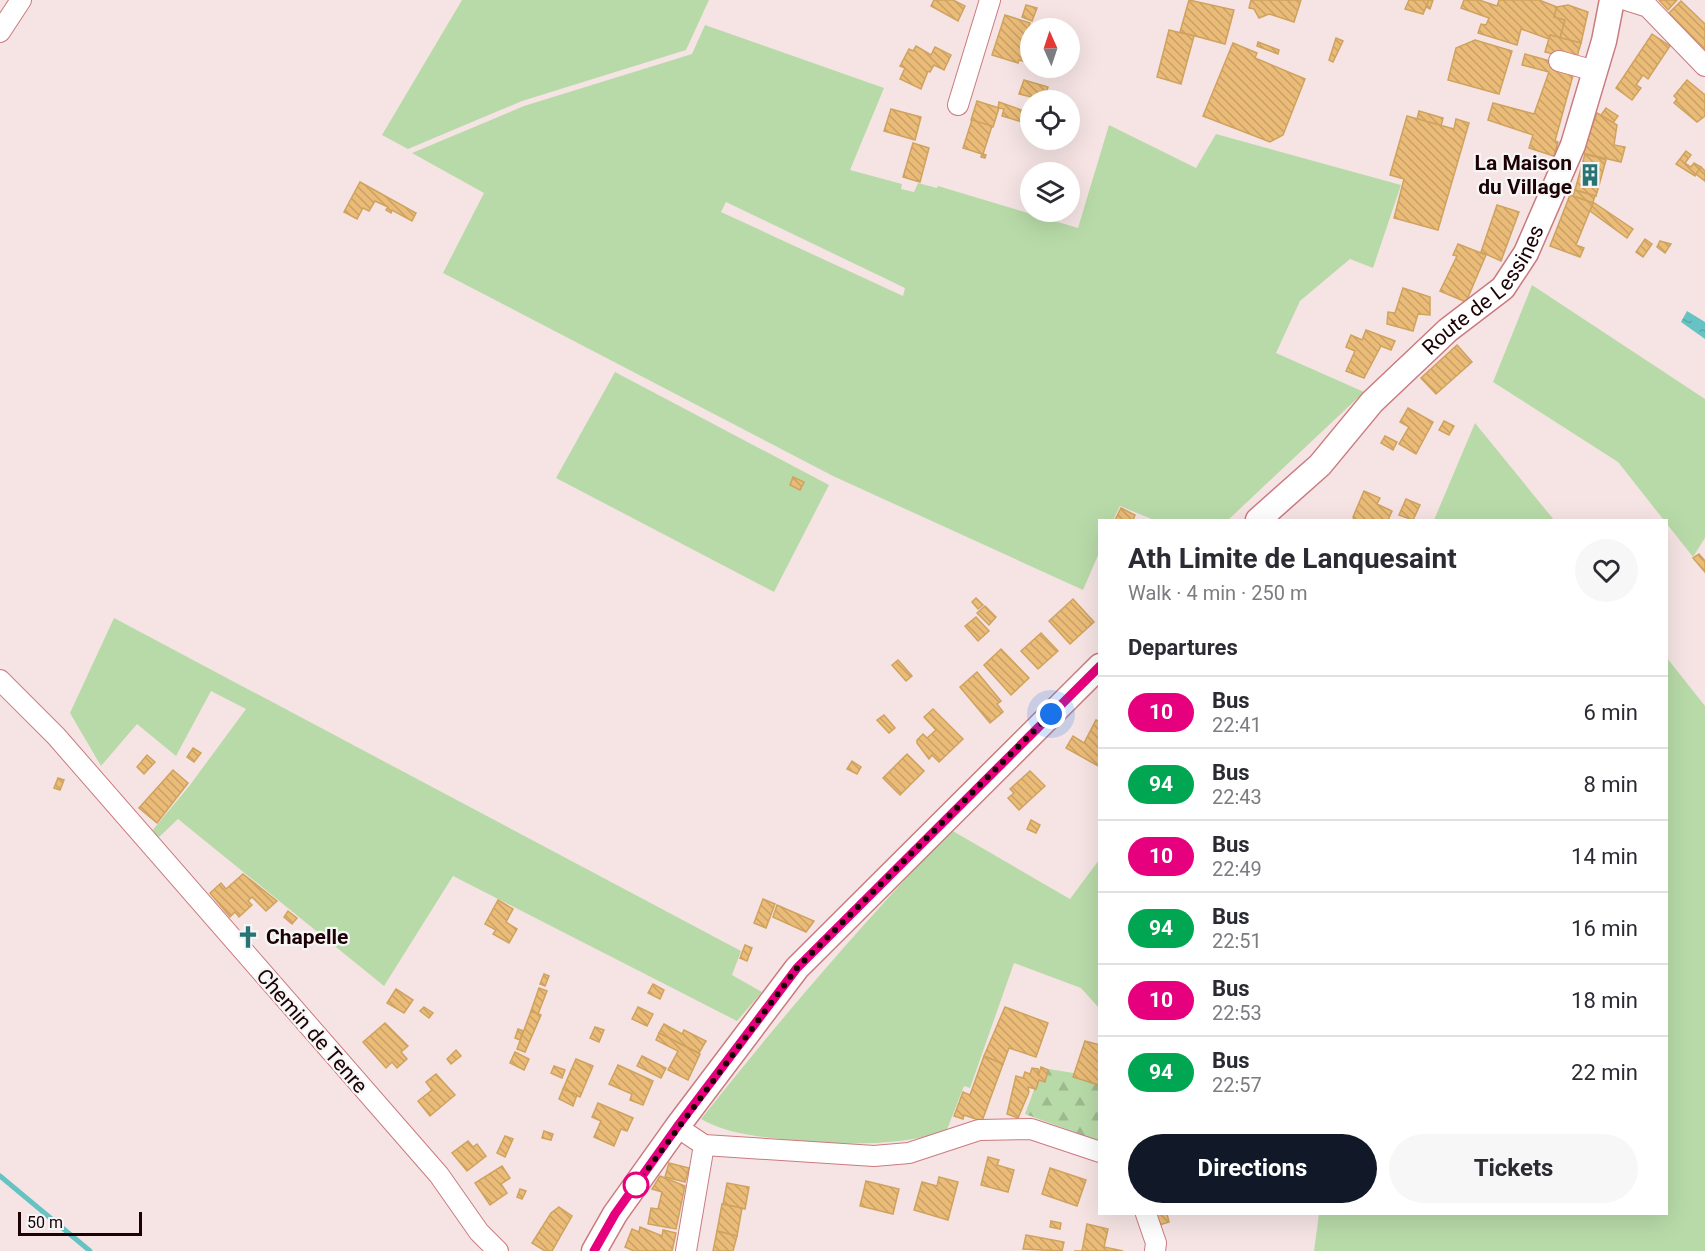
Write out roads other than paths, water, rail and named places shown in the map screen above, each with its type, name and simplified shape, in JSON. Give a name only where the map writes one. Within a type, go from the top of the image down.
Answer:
[{"type":"main road","name":"Route de Lessines","points":[[1259,519],[1320,465],[1372,402],[1448,330],[1503,288],[1526,253],[1573,145],[1612,0]]},
{"type":"main road","points":[[594,1251],[615,1214],[677,1127],[797,968],[1098,668]]},
{"type":"street","points":[[0,32],[21,0]]},
{"type":"street","points":[[958,105],[990,0]]},
{"type":"street","points":[[1626,0],[1648,7],[1705,66]]},
{"type":"street","points":[[1559,62],[1594,71]]},
{"type":"street","name":"Chemin de Tenre","points":[[0,680],[56,736],[440,1175],[479,1232],[498,1251]]},
{"type":"street","points":[[677,1127],[704,1145],[874,1156],[909,1152],[979,1131],[1031,1129],[1098,1151]]},
{"type":"street","points":[[686,1251],[704,1145]]},
{"type":"street","points":[[1146,1215],[1156,1243],[1155,1251]]},
{"type":"water","points":[[1687,311],[1705,322],[1705,339],[1681,322]]},
{"type":"waterway","points":[[0,1176],[90,1251]]},
{"type":"place","name":"La Maison du Village","points":[[1590,175]]},
{"type":"place","name":"Chapelle","points":[[248,937]]}]
